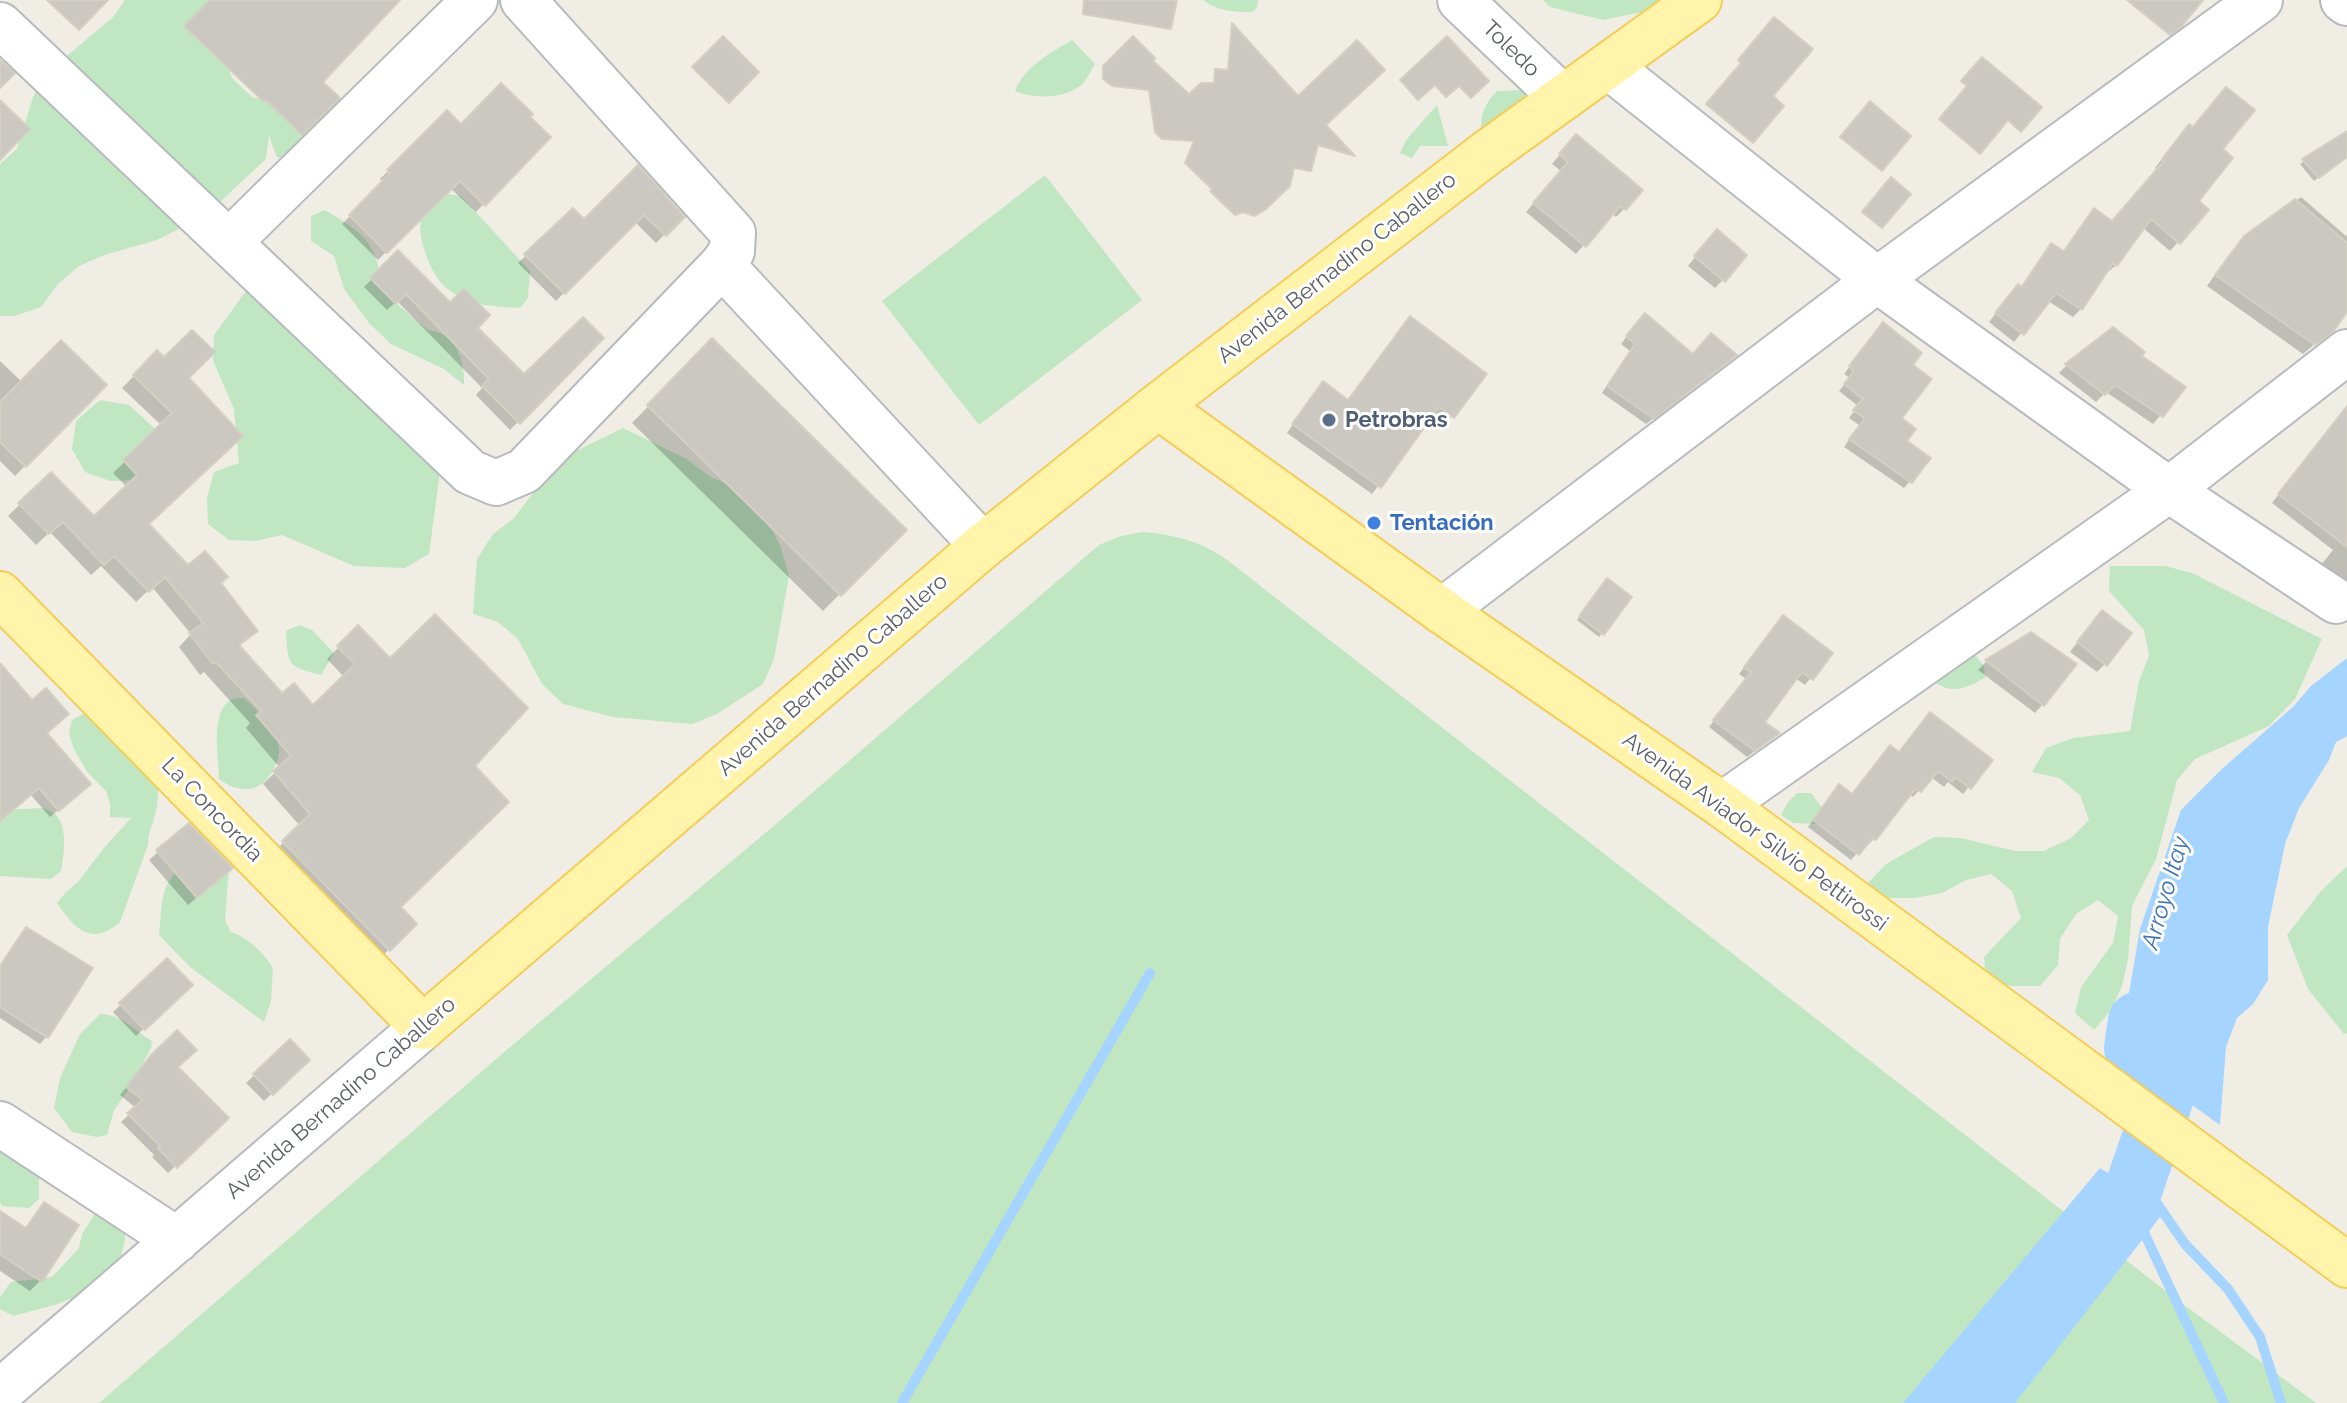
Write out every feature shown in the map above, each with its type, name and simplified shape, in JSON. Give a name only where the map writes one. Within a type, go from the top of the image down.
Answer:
[{"type":"main road","name":"Avenida Bernadino Caballero","points":[[423,1027],[983,546],[1158,406],[1488,152],[1699,0]]},
{"type":"main road","name":"Avenida Aviador Silvio Pettirossi","points":[[1158,406],[1442,611],[1722,805],[2347,1265]]},
{"type":"main road","name":"La Concordia","points":[[0,594],[423,1027]]},
{"type":"street","points":[[229,242],[475,0]]},
{"type":"street","points":[[0,25],[470,472],[496,483],[524,471],[732,251],[733,233],[523,0]]},
{"type":"street","name":"Toledo","points":[[1460,0],[1563,98]]},
{"type":"street","points":[[1442,611],[1877,280],[2260,0]]},
{"type":"street","points":[[1608,66],[1877,280],[2169,490],[2336,601]]},
{"type":"street","points":[[722,265],[983,546]]},
{"type":"street","points":[[1722,805],[2169,490],[2347,352]]},
{"type":"street","name":"Avenida Bernadino Caballero","points":[[0,1392],[423,1027]]},
{"type":"street","points":[[0,1124],[177,1240]]},
{"type":"green space","points":[[125,0],[213,0],[214,28],[232,78],[253,98],[342,103],[304,168],[277,157],[269,136],[266,159],[206,215],[157,240],[104,255],[79,266],[58,284],[41,307],[15,316],[0,316],[0,164],[17,149],[33,97],[48,72],[113,17]]},
{"type":"green space","points":[[1203,0],[1258,1],[1257,8],[1245,12],[1220,9]]},
{"type":"green space","points":[[1543,0],[1665,0],[1658,9],[1603,20],[1550,7]]},
{"type":"green space","points":[[1072,40],[1095,64],[1082,84],[1065,93],[1048,96],[1015,91],[1031,68]]},
{"type":"green space","points":[[1525,90],[1525,103],[1494,131],[1481,130],[1484,109],[1497,91]]},
{"type":"green space","points":[[1437,105],[1448,146],[1420,146],[1412,158],[1400,153],[1406,140]]},
{"type":"green space","points":[[1045,175],[1142,300],[979,425],[882,301]]},
{"type":"green space","points":[[447,194],[461,196],[530,271],[528,298],[520,308],[484,305],[464,299],[447,289],[438,278],[424,248],[420,226],[426,209]]},
{"type":"green space","points":[[325,210],[352,227],[368,242],[377,262],[384,293],[424,327],[442,334],[453,343],[462,363],[464,385],[444,369],[391,344],[369,323],[344,289],[334,256],[311,241],[311,216]]},
{"type":"green space","points":[[246,291],[307,291],[440,472],[429,554],[405,568],[354,566],[282,535],[256,541],[229,540],[208,524],[207,498],[214,472],[239,463],[234,409],[213,361],[214,335]]},
{"type":"green space","points":[[100,400],[129,405],[173,445],[135,480],[110,481],[85,472],[72,449],[76,421]]},
{"type":"green space","points":[[623,428],[687,459],[709,476],[757,498],[781,548],[789,576],[774,659],[763,684],[717,714],[692,724],[613,717],[563,704],[542,684],[518,639],[498,622],[473,614],[477,559],[493,534],[514,518],[549,472],[570,454]]},
{"type":"green space","points":[[1142,532],[1197,543],[1238,568],[2167,1292],[2316,1403],[99,1403],[503,1053],[776,824],[1099,545]]},
{"type":"green space","points":[[2110,566],[2165,566],[2192,573],[2322,639],[2295,699],[2269,726],[2195,759],[2177,780],[2156,859],[2132,906],[2128,959],[2122,986],[2111,1010],[2094,1030],[2075,1013],[2081,987],[2113,943],[2118,916],[2098,900],[2076,914],[2060,939],[2058,965],[2040,986],[2012,986],[1986,982],[1984,957],[2021,918],[2012,891],[1991,874],[1966,880],[1942,893],[1915,898],[1888,898],[1867,884],[1886,864],[1934,837],[1961,838],[2015,851],[2044,851],[2071,838],[2089,820],[2080,795],[2059,778],[2032,772],[2046,748],[2073,738],[2130,731],[2139,681],[2149,656],[2144,630],[2109,591]]},
{"type":"green space","points":[[299,625],[312,630],[334,653],[321,675],[301,669],[289,658],[286,631]]},
{"type":"green space","points":[[1961,655],[1975,655],[1984,666],[1985,678],[1955,689],[1936,683],[1935,669]]},
{"type":"green space","points":[[244,698],[268,725],[276,737],[279,750],[275,765],[264,783],[250,789],[235,788],[219,779],[217,736],[220,714],[232,699]]},
{"type":"green space","points":[[83,714],[112,714],[158,772],[157,808],[148,845],[120,922],[110,929],[92,934],[77,927],[57,903],[131,818],[110,817],[106,791],[87,772],[73,747],[69,733],[72,720]]},
{"type":"green space","points":[[1797,793],[1811,793],[1827,814],[1819,824],[1793,823],[1781,815]]},
{"type":"green space","points":[[44,808],[56,815],[62,827],[61,871],[51,879],[0,876],[0,810]]},
{"type":"green space","points":[[185,865],[229,866],[225,920],[231,932],[255,946],[273,968],[271,1001],[264,1022],[190,967],[159,935],[166,887]]},
{"type":"green space","points":[[2347,866],[2347,1033],[2344,1034],[2308,989],[2287,935],[2321,891]]},
{"type":"green space","points":[[100,1014],[121,1020],[152,1041],[127,1092],[114,1110],[107,1135],[97,1137],[72,1132],[54,1108],[60,1078],[80,1034]]},
{"type":"green space","points":[[0,1149],[39,1172],[39,1199],[29,1208],[2,1206],[0,1202]]},
{"type":"green space","points":[[96,1212],[125,1227],[119,1266],[86,1292],[58,1304],[13,1316],[0,1309],[0,1297],[11,1282],[52,1277],[79,1248],[82,1234]]},
{"type":"water","points":[[2347,658],[2347,736],[2336,742],[2329,760],[2299,808],[2285,844],[2268,927],[2268,980],[2253,1004],[2237,1018],[2226,1047],[2219,1137],[2118,1057],[2140,929],[2181,810],[2222,769],[2294,706],[2311,686]]},
{"type":"water","points":[[2100,1168],[2167,1208],[2015,1403],[1903,1403]]},
{"type":"pier","points":[[2115,1049],[2224,1128],[2222,1140],[2217,1140],[2115,1060]]},
{"type":"building","points":[[47,0],[108,0],[79,30]]},
{"type":"building","points":[[210,0],[400,0],[323,82],[340,98],[302,135],[184,26]]},
{"type":"building","points":[[1084,0],[1177,0],[1171,29],[1083,14]]},
{"type":"building","points":[[2127,0],[2203,0],[2181,27],[2170,35]]},
{"type":"building","points":[[1774,17],[1813,49],[1773,96],[1784,106],[1753,143],[1706,104]]},
{"type":"building","points":[[1232,23],[1298,96],[1357,40],[1385,70],[1326,125],[1355,156],[1318,145],[1311,171],[1294,168],[1290,186],[1255,216],[1243,212],[1235,215],[1185,163],[1194,141],[1162,139],[1155,132],[1149,90],[1112,86],[1103,79],[1103,66],[1133,36],[1155,58],[1153,61],[1189,94],[1201,83],[1214,83],[1215,69],[1228,70]]},
{"type":"building","points":[[723,36],[759,72],[729,103],[692,67]]},
{"type":"building","points":[[1447,36],[1489,81],[1471,98],[1459,86],[1446,97],[1435,85],[1418,100],[1400,80]]},
{"type":"building","points":[[1982,57],[2042,107],[2021,132],[2008,120],[1980,154],[1939,119],[1967,86],[1961,81]]},
{"type":"building","points":[[0,60],[15,73],[0,88]]},
{"type":"building","points":[[501,83],[533,114],[530,117],[551,137],[485,206],[460,181],[387,253],[349,215],[390,173],[387,170],[447,110],[461,124]]},
{"type":"building","points":[[2226,87],[2255,110],[2223,149],[2233,158],[2199,201],[2209,210],[2180,244],[2151,219],[2117,266],[2113,263],[2082,310],[2056,293],[2024,335],[1995,313],[2018,284],[2022,287],[2051,243],[2064,251],[2094,208],[2112,221],[2164,161],[2162,159],[2189,124],[2193,127]]},
{"type":"building","points":[[0,100],[30,129],[0,160]]},
{"type":"building","points":[[1870,101],[1911,136],[1882,171],[1840,137]]},
{"type":"building","points":[[2347,131],[2347,157],[2319,178],[2302,159]]},
{"type":"building","points":[[1576,134],[1643,190],[1626,210],[1620,206],[1586,247],[1533,203],[1568,162],[1559,154]]},
{"type":"building","points":[[638,165],[685,217],[666,236],[644,215],[565,294],[524,254],[573,208],[584,219]]},
{"type":"building","points":[[1891,177],[1911,194],[1882,228],[1862,212]]},
{"type":"building","points":[[2295,199],[2347,243],[2347,312],[2333,332],[2315,345],[2215,275],[2244,236]]},
{"type":"building","points":[[1717,229],[1747,255],[1725,282],[1694,256]]},
{"type":"building","points":[[398,250],[450,302],[464,289],[490,315],[478,328],[524,374],[583,317],[604,338],[520,424],[482,386],[489,379],[406,294],[396,304],[370,278]]},
{"type":"building","points":[[1645,313],[1693,354],[1711,333],[1737,355],[1654,419],[1607,386],[1635,344],[1626,336]]},
{"type":"building","points":[[1410,316],[1487,374],[1454,418],[1439,407],[1381,488],[1292,424],[1323,381],[1348,400]]},
{"type":"building","points":[[1883,322],[1922,353],[1913,365],[1932,379],[1902,418],[1916,429],[1907,441],[1931,458],[1912,483],[1849,439],[1864,418],[1853,410],[1863,399],[1844,384],[1854,371],[1849,366]]},
{"type":"building","points":[[2113,327],[2145,352],[2142,356],[2186,387],[2163,417],[2115,385],[2105,395],[2065,364]]},
{"type":"building","points":[[192,330],[215,352],[189,378],[243,436],[149,524],[188,565],[205,551],[228,577],[221,583],[258,631],[239,645],[282,693],[294,683],[313,705],[355,664],[337,646],[358,625],[390,658],[435,614],[528,708],[475,766],[509,802],[401,907],[417,924],[390,951],[282,841],[310,814],[273,771],[291,756],[256,715],[261,711],[216,662],[213,664],[189,633],[203,623],[165,577],[149,592],[114,556],[104,565],[63,522],[49,534],[18,503],[51,472],[94,516],[137,475],[123,460],[172,413],[133,375],[157,350],[164,357]]},
{"type":"building","points":[[712,338],[907,530],[841,596],[647,405]]},
{"type":"building","points":[[61,340],[107,385],[26,467],[0,442],[0,402]]},
{"type":"building","points":[[2347,406],[2347,547],[2278,494]]},
{"type":"building","points":[[1607,578],[1632,597],[1604,635],[1579,616]]},
{"type":"building","points":[[2102,610],[2132,633],[2107,666],[2077,642]]},
{"type":"building","points":[[1783,615],[1833,653],[1813,680],[1802,672],[1765,722],[1780,733],[1755,751],[1713,720],[1751,672],[1744,667]]},
{"type":"building","points":[[2031,632],[2077,664],[2044,706],[1985,660]]},
{"type":"building","points":[[0,663],[32,700],[46,688],[69,714],[47,733],[91,784],[59,811],[39,788],[0,821]]},
{"type":"building","points":[[1930,712],[1993,760],[1971,789],[1955,777],[1952,782],[1938,771],[1921,792],[1916,788],[1876,840],[1872,838],[1859,855],[1813,820],[1839,784],[1852,794],[1890,745],[1899,752]]},
{"type":"building","points":[[189,823],[233,868],[197,898],[156,850]]},
{"type":"building","points":[[26,927],[93,968],[48,1038],[0,1007],[0,966]]},
{"type":"building","points":[[167,958],[193,985],[145,1030],[119,1003]]},
{"type":"building","points":[[177,1030],[197,1050],[178,1067],[229,1118],[177,1168],[127,1113],[143,1100],[126,1087],[151,1055]]},
{"type":"building","points":[[290,1039],[310,1060],[273,1095],[253,1074]]},
{"type":"building","points":[[44,1202],[79,1225],[42,1282],[0,1254],[0,1211],[26,1228]]},
{"type":"waterway","points":[[902,1403],[1150,973]]},
{"type":"waterway","name":"Arroyo Itay","points":[[2089,1250],[2129,1202],[2165,1097],[2133,1048],[2137,1021]]},
{"type":"waterway","points":[[2138,1176],[2185,1244],[2228,1289],[2260,1337],[2281,1403]]},
{"type":"waterway","name":"Arroyo Itay","points":[[2140,1224],[2224,1403]]},
{"type":"place","name":"Petrobras","points":[[1329,420]]},
{"type":"place","name":"Tentación","points":[[1374,523]]}]
